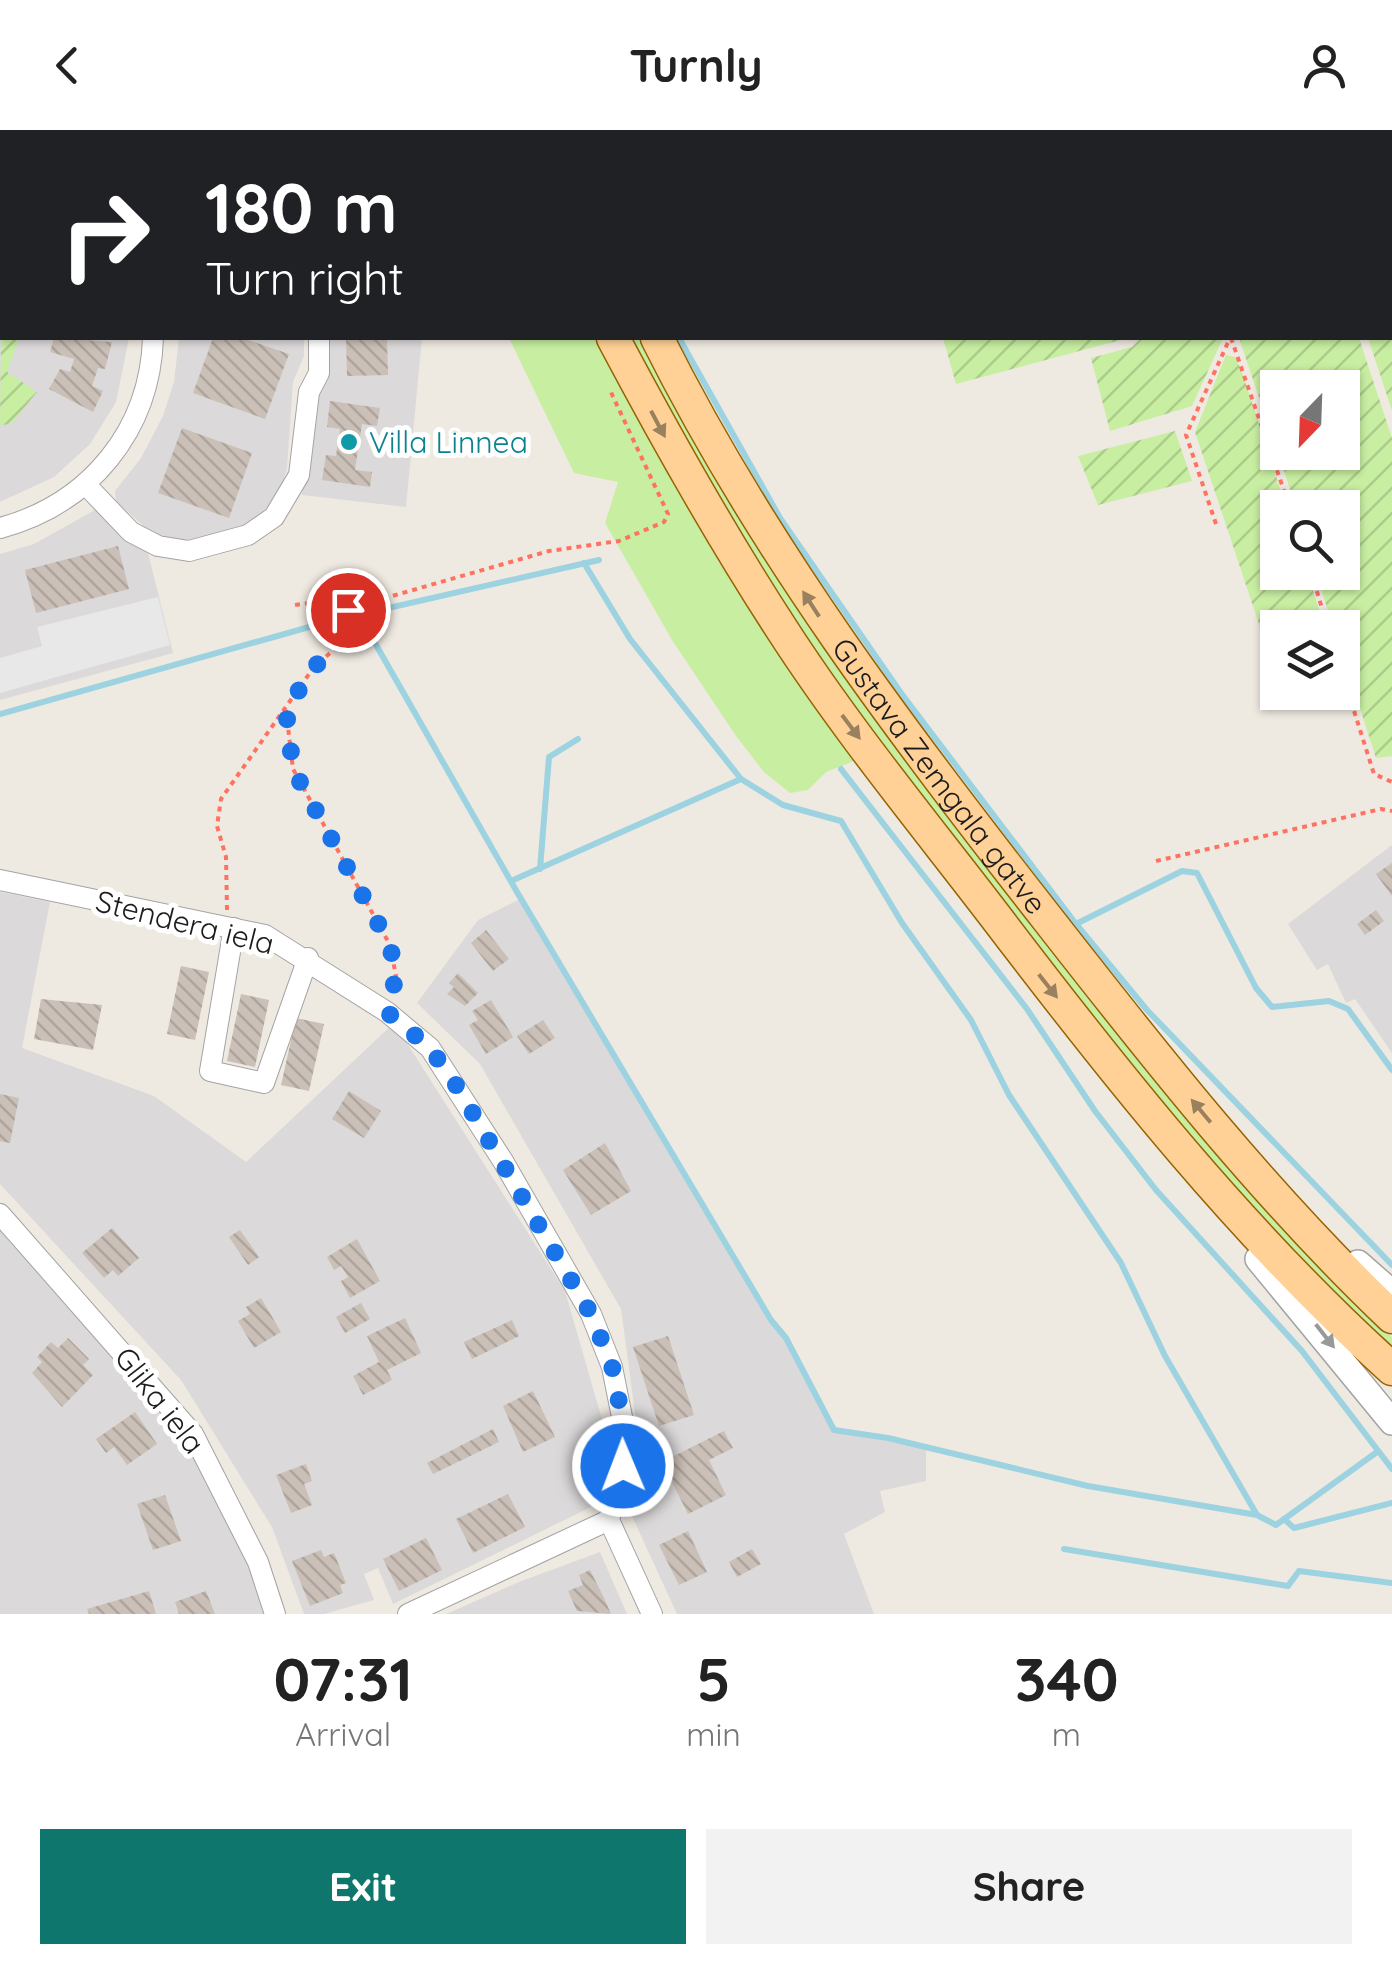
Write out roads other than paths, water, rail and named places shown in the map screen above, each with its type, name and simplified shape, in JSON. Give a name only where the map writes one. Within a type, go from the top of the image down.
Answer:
[{"type":"main road","name":"Gustava Zemgala gatve","points":[[614,340],[682,470],[784,634],[1016,943],[1137,1096],[1240,1215],[1392,1369]]},
{"type":"main road","name":"Gustava Zemgala gatve","points":[[658,340],[740,493],[834,638],[1142,1040],[1266,1184],[1392,1318]]},
{"type":"street","points":[[0,528],[54,508],[105,468],[144,400],[152,370],[153,340]]},
{"type":"street","points":[[86,484],[132,532],[158,546],[189,551],[248,534],[274,518],[299,475],[309,392],[319,373],[318,340]]},
{"type":"street","name":"Stendera iela","points":[[0,880],[266,935],[308,958],[387,1012],[430,1048],[458,1088],[591,1314],[612,1366],[624,1427],[623,1466],[609,1520]]},
{"type":"street","points":[[234,928],[210,1071],[264,1083],[308,958]]},
{"type":"street","name":"Gustava Zemgala gatve","points":[[1137,1096],[1156,1144],[1320,1328],[1392,1422]]},
{"type":"street","name":"Gustava Zemgala gatve","points":[[1266,1184],[1392,1293]]},
{"type":"street","name":"Glika iela","points":[[0,1214],[194,1434],[258,1562],[275,1614]]},
{"type":"street","points":[[408,1614],[609,1520],[652,1614]]},
{"type":"waterway","points":[[680,340],[780,518],[901,693],[1076,924],[1147,1010],[1392,1265]]},
{"type":"waterway","points":[[0,714],[327,622],[599,560]]},
{"type":"waterway","points":[[584,563],[630,639],[741,779],[783,805],[841,821],[902,923],[971,1020],[1009,1095],[1121,1263],[1165,1356],[1257,1515],[1276,1525],[1377,1452]]},
{"type":"waterway","points":[[359,615],[517,892],[771,1320],[786,1338],[834,1430],[888,1438],[1088,1486],[1257,1515]]},
{"type":"waterway","points":[[540,869],[549,757],[578,739]]},
{"type":"waterway","points":[[841,769],[1027,1009],[1095,1111],[1156,1190],[1302,1351],[1392,1469]]},
{"type":"waterway","points":[[511,881],[741,779]]},
{"type":"waterway","points":[[1076,924],[1182,871],[1197,873],[1256,988],[1272,1007],[1329,1001],[1348,1009],[1392,1070]]},
{"type":"waterway","points":[[1284,1519],[1294,1528],[1392,1503]]},
{"type":"waterway","points":[[1064,1549],[1288,1586],[1299,1571],[1392,1583]]},
{"type":"place","name":"Villa Linnea","points":[[349,442]]}]
